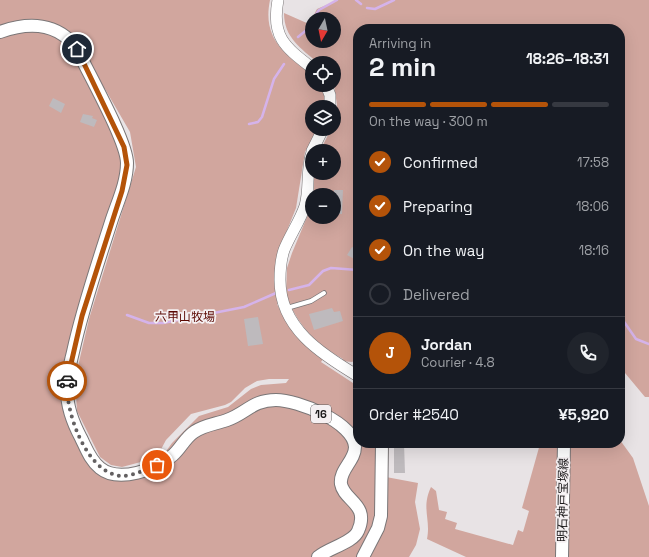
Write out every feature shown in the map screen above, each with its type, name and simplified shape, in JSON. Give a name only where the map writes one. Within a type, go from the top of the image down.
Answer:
[{"type":"main road","name":"16","points":[[0,32],[21,26],[38,25],[53,30],[72,43],[77,49],[114,125],[127,156],[125,181],[82,316],[67,382],[70,414],[91,458],[105,472],[121,476],[127,475],[164,462],[173,455],[187,437],[197,429],[231,419],[257,402],[270,400],[286,400],[309,407],[341,426],[353,440]]},
{"type":"main road","name":"16","points":[[318,557],[326,551],[354,538],[359,530],[361,515],[357,506],[343,489],[341,484],[343,474],[354,454],[355,448]]},
{"type":"main road","points":[[363,557],[378,528],[381,516],[382,448]]},
{"type":"main road","name":"明石神戸宝塚線","points":[[562,557],[564,448]]},
{"type":"street","points":[[278,0],[276,20],[281,38],[292,53],[305,63]]},
{"type":"street","points":[[307,180],[305,203],[284,251],[280,272],[283,302],[301,334],[343,367],[353,373]]},
{"type":"street","points":[[343,367],[353,366]]},
{"type":"lane","points":[[283,302],[311,301],[324,293]]},
{"type":"green space","name":"六甲山牧場","points":[[0,0],[270,0],[268,14],[269,25],[278,44],[293,60],[305,69],[305,92],[323,92],[325,98],[325,100],[305,100],[305,136],[314,136],[310,144],[305,144],[296,208],[282,243],[275,280],[276,297],[286,294],[287,268],[305,222],[305,224],[341,224],[341,188],[314,188],[314,180],[341,180],[341,144],[324,144],[328,136],[341,136],[341,100],[336,100],[335,92],[341,92],[341,56],[310,56],[290,36],[285,22],[284,13],[305,22],[305,48],[341,48],[341,12],[315,12],[317,9],[338,0],[649,0],[649,397],[645,397],[625,373],[625,24],[353,24],[353,362],[342,361],[343,359],[325,348],[310,335],[292,310],[288,300],[277,304],[287,322],[297,334],[323,359],[321,362],[353,383],[353,448],[378,448],[386,477],[418,483],[415,502],[420,529],[416,545],[409,557],[0,557]],"holes":[[[105,89],[130,132],[136,167],[89,319],[75,379],[77,411],[100,457],[111,465],[122,467],[152,459],[158,455],[166,440],[191,414],[225,405],[231,402],[245,388],[257,381],[269,379],[289,379],[286,383],[261,385],[251,389],[228,407],[199,416],[172,443],[161,458],[113,478],[66,416],[62,406],[61,387],[121,177],[122,152],[95,90]]]},
{"type":"green space","points":[[625,447],[633,458],[649,506],[649,557],[466,557],[427,539],[428,525],[426,507],[428,494],[431,487],[436,491],[439,510],[447,512],[445,519],[457,523],[455,529],[513,545],[518,530],[523,532],[529,511],[522,508],[539,448]]},
{"type":"building","points":[[53,98],[65,104],[61,113],[49,106]]},
{"type":"building","points":[[83,114],[93,116],[92,118],[97,120],[94,127],[80,122]]},
{"type":"building","points":[[341,190],[343,190],[342,214]]},
{"type":"building","points":[[352,247],[353,248],[353,258],[347,255]]},
{"type":"building","points":[[332,308],[334,312],[340,311],[343,321],[314,330],[309,314]]},
{"type":"building","points":[[258,317],[263,344],[248,346],[244,319]]},
{"type":"building","points":[[394,448],[404,448],[405,473],[394,473]]},
{"type":"waterway","points":[[318,12],[337,0]]},
{"type":"waterway","points":[[356,0],[361,4]]},
{"type":"waterway","points":[[367,8],[375,9],[394,0]]},
{"type":"waterway","points":[[298,37],[305,31]]},
{"type":"waterway","points":[[249,124],[258,122],[262,117],[274,79],[284,64]]},
{"type":"waterway","points":[[289,290],[309,285],[323,271],[331,268],[353,270]]},
{"type":"waterway","points":[[127,315],[149,323],[163,323],[244,307],[276,293]]},
{"type":"waterway","points":[[625,323],[636,339],[649,344]]},
{"type":"way so far","points":[[67,381],[66,390],[70,414],[93,462],[108,473],[118,476],[124,476],[157,465]]},
{"type":"route","points":[[67,381],[75,340],[101,251],[125,181],[127,165],[127,156],[124,147],[77,49]]}]
